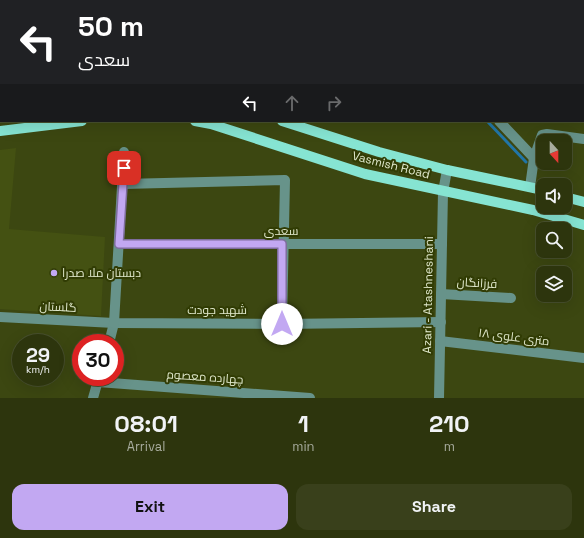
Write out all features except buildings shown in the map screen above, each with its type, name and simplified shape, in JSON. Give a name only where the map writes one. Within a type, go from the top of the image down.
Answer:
[{"type":"main road","points":[[0,131],[74,122]]},
{"type":"main road","name":"Vasmish Road","points":[[200,122],[211,124],[365,174],[443,192],[518,206],[584,225]]},
{"type":"main road","name":"Vasmish Road","points":[[285,122],[379,152],[447,170],[536,188]]},
{"type":"main road","points":[[572,199],[584,202]]},
{"type":"street","points":[[500,122],[534,158]]},
{"type":"street","points":[[530,187],[534,158],[542,135],[547,134],[584,139]]},
{"type":"street","points":[[111,334],[114,323],[124,152]]},
{"type":"street","name":"Azari - Atashneshani","points":[[439,398],[443,192],[447,170]]},
{"type":"street","points":[[123,184],[285,180],[282,244],[282,324]]},
{"type":"street","name":"سعدی","points":[[119,244],[442,244]]},
{"type":"street","name":"فرزانگان","points":[[441,294],[511,298]]},
{"type":"street","name":"گلستان","points":[[0,317],[114,323]]},
{"type":"street","name":"شهید جودت","points":[[114,323],[282,324],[441,322]]},
{"type":"street","name":"۱۸ متری علوی","points":[[440,341],[584,358]]},
{"type":"street","name":"چهارده معصوم","points":[[124,381],[310,398]]},
{"type":"street","points":[[93,398],[97,386]]},
{"type":"shaded area","name":"دبستان ملا صدرا","points":[[16,148],[9,229],[105,237],[101,316],[0,309],[0,150]]},
{"type":"waterway","points":[[488,122],[526,162]]},
{"type":"place","name":"دبستان ملا صدرا","points":[[54,273]]},
{"type":"route","points":[[124,168],[119,244],[282,244],[282,324]]}]
